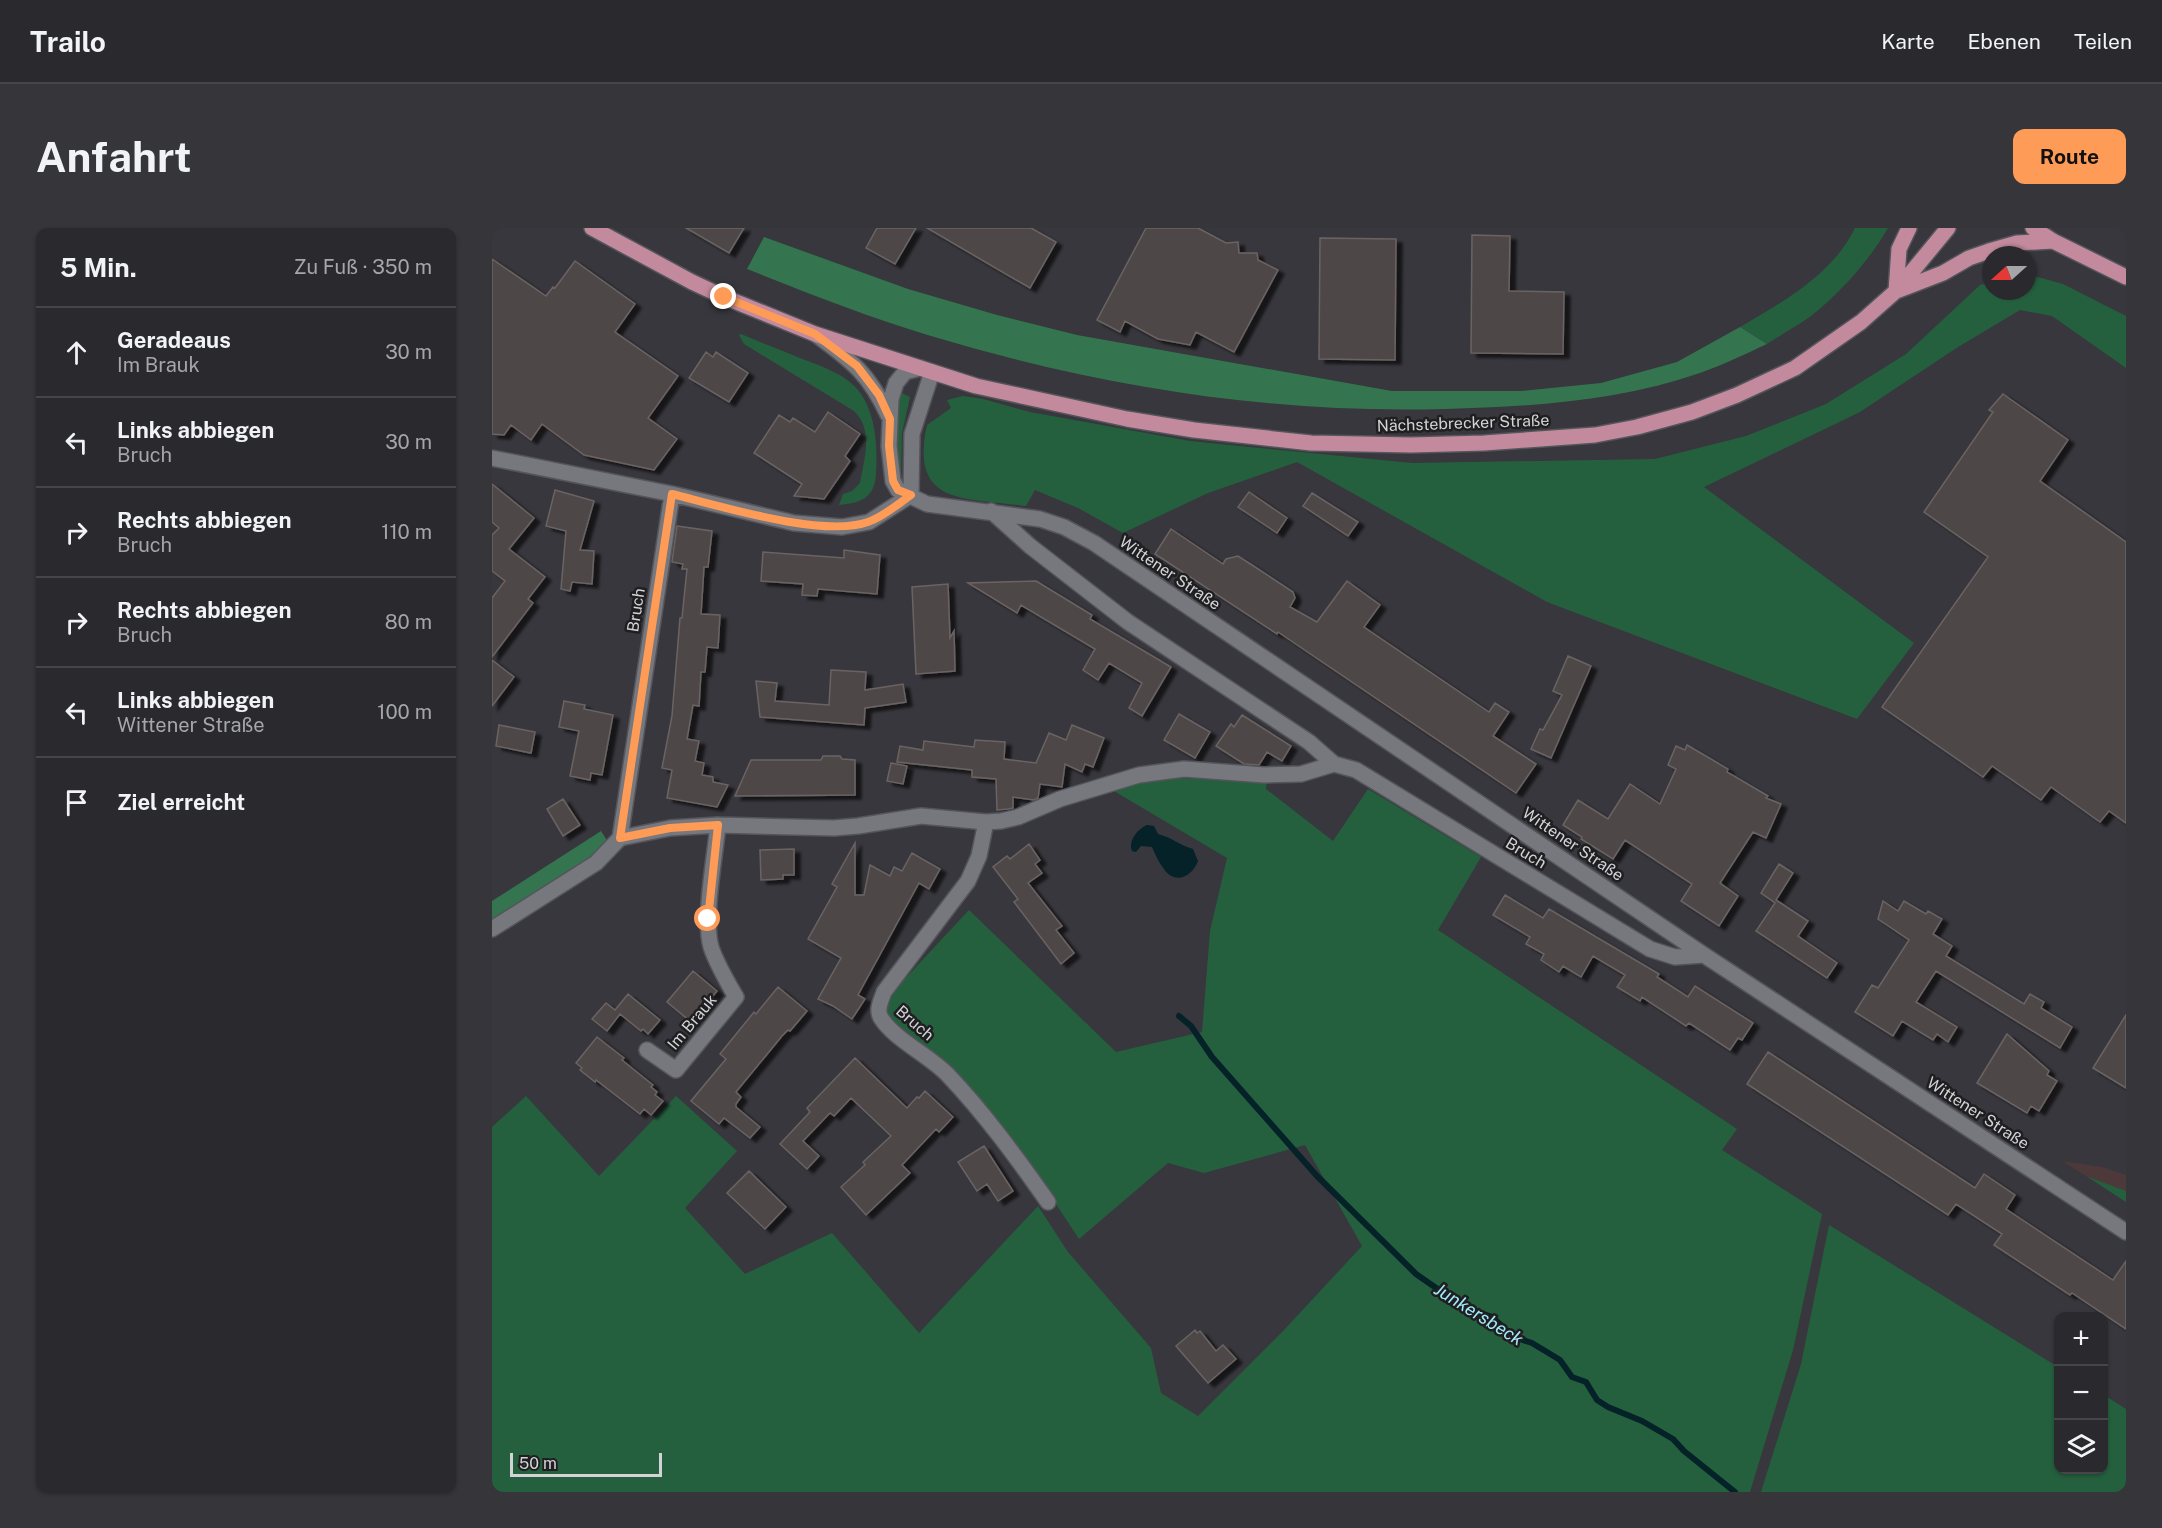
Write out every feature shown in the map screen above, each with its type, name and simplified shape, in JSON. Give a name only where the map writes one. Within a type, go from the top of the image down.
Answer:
[{"type":"main road","name":"Wittener Straße","points":[[592,228],[692,282],[815,334],[926,370]]},
{"type":"main road","points":[[1909,228],[1899,249],[1896,291],[1943,273],[1969,258],[2053,234]]},
{"type":"main road","name":"Nächstebrecker Straße","points":[[926,370],[976,386],[1127,419],[1194,430],[1311,442],[1411,445],[1574,437],[1637,427],[1692,412],[1737,395],[1795,368],[1861,322],[1896,291],[1948,228]]},
{"type":"main road","points":[[2033,228],[2053,234],[2126,277]]},
{"type":"street","name":"Wittener Straße","points":[[815,334],[857,366],[879,395],[890,419]]},
{"type":"street","name":"Wittener Straße","points":[[926,370],[905,372],[896,383],[891,399],[889,446],[893,481],[898,490],[927,504],[1040,519],[1064,527],[1094,543],[1704,955],[2126,1232]]},
{"type":"street","points":[[492,458],[672,494],[794,523],[842,527],[869,522],[911,495],[912,434],[926,370]]},
{"type":"street","name":"Bruch","points":[[620,838],[672,494]]},
{"type":"street","name":"Bruch","points":[[991,511],[1030,546],[1128,622],[1309,742],[1334,764],[1356,770],[1650,949],[1675,957],[1704,955]]},
{"type":"street","points":[[492,929],[596,863],[620,838],[670,828],[718,825],[834,828],[921,816],[986,822],[1001,821],[1018,817],[1060,799],[1139,775],[1184,769],[1264,775],[1301,774],[1334,764]]},
{"type":"street","name":"Bruch","points":[[986,822],[979,856],[968,881],[884,992],[878,1008],[879,1016],[946,1073],[986,1118],[1048,1202]]},
{"type":"street","name":"Im Brauk","points":[[647,1050],[676,1070],[736,997],[718,966],[710,944],[708,919],[718,825]]},
{"type":"shaded area","points":[[2062,1161],[2102,1167],[2126,1175],[2126,1191],[2086,1176]]},
{"type":"green space","points":[[1855,228],[1888,228],[1863,264],[1822,307],[1806,320],[1767,344],[1740,327],[1789,297],[1820,273],[1846,244]]},
{"type":"green space","points":[[764,237],[908,289],[1077,335],[1392,391],[1521,391],[1601,383],[1677,362],[1740,327],[1767,344],[1709,370],[1669,383],[1574,401],[1477,408],[1380,409],[1314,407],[1249,401],[1185,393],[1057,369],[994,354],[884,321],[747,269]]},
{"type":"green space","points":[[2036,276],[2063,284],[2126,316],[2126,368],[2052,316],[2020,310],[1958,347],[1860,412],[1704,487],[1914,643],[1857,719],[1547,602],[1297,462],[1208,493],[1123,533],[1078,508],[1035,490],[1026,506],[964,498],[947,493],[935,484],[926,471],[924,452],[927,425],[951,408],[947,400],[963,396],[1030,412],[1190,441],[1412,463],[1655,459],[1746,436],[1826,404],[1906,354],[1982,284],[1982,300],[2036,300]]},
{"type":"green space","points":[[739,335],[829,370],[846,379],[859,391],[870,412],[876,449],[875,481],[870,494],[865,498],[854,503],[839,505],[843,494],[852,491],[860,483],[865,455],[864,427],[854,411],[744,344]]},
{"type":"green space","points":[[902,393],[910,397],[902,433],[900,477],[897,476],[896,409]]},
{"type":"green space","points":[[1176,778],[1267,782],[1266,789],[1333,841],[1368,789],[1481,857],[1438,930],[1737,1129],[1722,1150],[1822,1214],[1793,1350],[1750,1492],[492,1492],[492,1127],[526,1096],[599,1176],[676,1096],[737,1151],[685,1208],[745,1274],[832,1233],[919,1333],[1038,1206],[1068,1252],[1151,1348],[1161,1393],[1198,1416],[1284,1330],[1362,1246],[1305,1145],[1204,1173],[1168,1163],[1079,1239],[1052,1198],[949,1068],[888,1016],[886,1008],[901,983],[969,910],[1116,1052],[1202,1032],[1210,931],[1227,858],[1114,791],[1147,781]]},
{"type":"green space","points":[[601,831],[608,842],[608,847],[492,929],[492,901]]},
{"type":"green space","points":[[2086,1176],[2126,1191],[2126,1202]]},
{"type":"green space","points":[[1829,1225],[2054,1365],[2054,1474],[2108,1474],[2108,1398],[2126,1409],[2126,1492],[1761,1492],[1801,1364]]},
{"type":"water","points":[[1147,825],[1154,826],[1158,834],[1193,849],[1198,861],[1188,875],[1178,878],[1168,874],[1152,847],[1141,846],[1136,852],[1132,851],[1131,843],[1135,835]]},
{"type":"building","points":[[686,228],[744,228],[729,253]]},
{"type":"building","points":[[877,228],[916,228],[895,264],[866,248]]},
{"type":"building","points":[[927,228],[1031,228],[1056,242],[1030,288]]},
{"type":"building","points":[[1146,228],[1198,228],[1226,243],[1238,242],[1239,253],[1257,253],[1258,260],[1278,270],[1234,352],[1196,332],[1190,345],[1158,339],[1125,321],[1120,332],[1097,320]]},
{"type":"building","points":[[1472,235],[1510,236],[1509,291],[1564,292],[1563,354],[1471,353]]},
{"type":"building","points":[[1320,238],[1396,239],[1395,360],[1319,359]]},
{"type":"building","points":[[492,259],[546,296],[553,287],[555,288],[575,261],[635,304],[615,332],[678,376],[648,418],[677,439],[654,470],[584,455],[542,424],[531,440],[511,425],[504,435],[492,434]]},
{"type":"building","points":[[706,352],[713,357],[716,352],[748,373],[729,402],[689,378]]},
{"type":"building","points":[[2003,394],[2068,440],[2040,481],[2126,542],[2126,823],[2109,811],[2100,822],[2051,787],[2041,800],[1992,766],[1983,777],[1882,707],[1988,557],[1924,512],[1993,412],[1989,410]]},
{"type":"building","points":[[828,412],[860,434],[845,456],[850,461],[824,499],[794,496],[802,484],[754,453],[779,415],[790,422],[793,418],[815,432]]},
{"type":"building","points":[[492,484],[534,518],[509,549],[545,577],[528,599],[533,603],[492,657],[492,598],[505,581],[492,571],[492,535],[499,528],[492,522]]},
{"type":"building","points":[[555,490],[594,501],[580,550],[594,551],[592,584],[572,582],[570,591],[561,589],[566,531],[546,526]]},
{"type":"building","points":[[1249,492],[1287,518],[1277,533],[1238,507]]},
{"type":"building","points":[[1312,493],[1358,522],[1348,536],[1303,506]]},
{"type":"building","points":[[677,526],[712,531],[708,567],[704,567],[701,614],[720,615],[718,648],[707,647],[705,672],[701,672],[699,706],[693,705],[687,739],[699,741],[695,761],[704,763],[702,775],[713,777],[713,782],[728,785],[717,807],[667,798],[672,770],[662,768],[672,716],[680,618],[682,618],[687,569],[682,569],[683,564],[672,562]]},
{"type":"building","points":[[1171,529],[1223,564],[1226,559],[1238,556],[1293,592],[1295,598],[1290,607],[1317,622],[1347,581],[1380,605],[1364,627],[1489,712],[1495,703],[1509,712],[1493,736],[1536,764],[1516,793],[1278,632],[1277,634],[1155,554]]},
{"type":"building","points":[[844,550],[880,555],[877,594],[818,589],[817,596],[802,595],[803,584],[761,581],[763,552],[844,558]]},
{"type":"building","points":[[1036,581],[1092,615],[1090,619],[1171,667],[1142,716],[1129,708],[1142,683],[1109,663],[1098,680],[1083,670],[1095,649],[1021,605],[1017,613],[968,583]]},
{"type":"building","points":[[948,584],[950,638],[954,631],[955,671],[916,674],[912,587]]},
{"type":"building","points":[[1568,656],[1591,666],[1551,758],[1531,749],[1540,729],[1543,730],[1562,695],[1553,691]]},
{"type":"building","points":[[492,660],[514,677],[492,706]]},
{"type":"building","points":[[831,670],[866,672],[865,690],[903,684],[906,702],[865,708],[864,725],[760,717],[756,681],[777,683],[775,701],[829,705]]},
{"type":"building","points":[[564,701],[585,705],[584,709],[613,715],[602,775],[591,773],[590,780],[570,776],[579,731],[559,727]]},
{"type":"building","points":[[1179,714],[1210,732],[1195,758],[1164,740]]},
{"type":"building","points":[[1242,715],[1291,746],[1282,761],[1267,752],[1259,765],[1244,764],[1216,746],[1231,724],[1234,727]]},
{"type":"building","points":[[499,725],[535,732],[531,753],[496,746]]},
{"type":"building","points":[[1072,725],[1104,738],[1093,767],[1085,764],[1082,772],[1065,764],[1062,787],[1040,784],[1038,798],[1034,800],[1013,797],[1013,808],[997,810],[996,779],[972,777],[972,770],[897,762],[900,746],[923,750],[924,741],[974,747],[975,740],[1005,742],[1004,759],[1036,763],[1049,733],[1066,740]]},
{"type":"building","points":[[1687,745],[1728,769],[1727,772],[1768,796],[1766,798],[1781,804],[1766,838],[1753,832],[1720,883],[1738,896],[1719,926],[1681,901],[1692,884],[1625,840],[1613,859],[1563,825],[1578,800],[1608,819],[1630,784],[1660,804],[1676,769],[1668,765],[1676,746],[1685,750]]},
{"type":"building","points":[[823,756],[840,756],[842,759],[855,760],[855,795],[735,796],[751,760],[821,760]]},
{"type":"building","points":[[891,763],[907,766],[903,784],[887,781]]},
{"type":"building","points":[[563,799],[580,825],[563,836],[547,809]]},
{"type":"building","points":[[855,843],[855,895],[864,895],[870,865],[890,876],[894,867],[902,871],[912,853],[940,869],[929,889],[919,883],[858,995],[865,999],[852,1019],[818,999],[841,958],[808,939],[837,887],[832,884]]},
{"type":"building","points":[[1029,844],[1040,860],[1035,864],[1042,873],[1028,883],[1062,926],[1056,930],[1074,953],[1061,964],[1014,902],[1018,899],[993,867],[1007,856],[1010,859]]},
{"type":"building","points":[[794,849],[794,875],[783,875],[783,879],[761,880],[760,850]]},
{"type":"building","points":[[1779,864],[1793,873],[1776,900],[1808,921],[1798,936],[1837,963],[1827,978],[1756,931],[1775,903],[1761,893]]},
{"type":"building","points":[[1505,895],[1543,918],[1549,909],[1659,974],[1657,977],[1688,997],[1695,986],[1753,1023],[1742,1040],[1738,1038],[1730,1050],[1689,1023],[1686,1026],[1642,997],[1640,1001],[1617,987],[1625,975],[1593,956],[1581,977],[1563,966],[1559,972],[1541,960],[1544,954],[1526,944],[1530,937],[1493,915]]},
{"type":"building","points":[[1883,901],[1898,911],[1904,901],[1926,914],[1928,911],[1942,919],[1933,934],[1952,946],[1946,956],[2024,1004],[2030,994],[2044,1002],[2041,1008],[2072,1027],[2060,1048],[1936,971],[1916,1002],[1957,1027],[1948,1042],[1937,1034],[1933,1040],[1902,1021],[1893,1036],[1855,1012],[1872,985],[1878,988],[1909,940],[1878,919]]},
{"type":"building","points":[[693,971],[717,991],[691,1022],[667,1002]]},
{"type":"building","points":[[778,987],[807,1011],[790,1031],[788,1030],[782,1036],[736,1092],[741,1097],[736,1107],[760,1127],[750,1138],[724,1118],[719,1124],[691,1101],[726,1059],[720,1054]]},
{"type":"building","points":[[628,994],[660,1020],[648,1034],[620,1014],[607,1031],[592,1019],[606,1003],[615,1010]]},
{"type":"building","points":[[2126,1015],[2126,1088],[2093,1068]]},
{"type":"building","points":[[2007,1034],[2049,1071],[2047,1075],[2057,1081],[2039,1111],[2031,1106],[2027,1113],[1977,1083]]},
{"type":"building","points":[[597,1037],[653,1085],[651,1087],[657,1092],[655,1095],[663,1101],[651,1115],[644,1109],[640,1114],[580,1070],[582,1068],[576,1063]]},
{"type":"building","points":[[1768,1052],[1975,1188],[1984,1174],[2015,1195],[2006,1209],[2113,1280],[2126,1261],[2126,1329],[2108,1317],[2108,1312],[2100,1312],[2072,1293],[2070,1295],[1994,1245],[2002,1234],[1956,1204],[1948,1215],[1747,1084]]},
{"type":"building","points":[[855,1058],[907,1108],[925,1091],[953,1117],[939,1132],[936,1129],[902,1165],[910,1173],[866,1215],[841,1187],[891,1136],[851,1098],[834,1116],[830,1113],[803,1141],[819,1156],[807,1169],[780,1144],[810,1112],[807,1108]]},
{"type":"building","points":[[984,1146],[1013,1191],[998,1201],[987,1184],[977,1191],[958,1162]]},
{"type":"building","points":[[749,1171],[786,1207],[765,1229],[727,1193]]},
{"type":"building","points":[[1195,1330],[1197,1333],[1200,1331],[1216,1351],[1223,1345],[1236,1359],[1208,1383],[1176,1346]]},
{"type":"waterway","name":"Junkersbeck","points":[[1179,1016],[1191,1026],[1212,1057],[1317,1176],[1416,1274],[1462,1306],[1492,1317],[1514,1337],[1532,1343],[1560,1360],[1572,1377],[1586,1382],[1597,1400],[1642,1421],[1673,1439],[1684,1451],[1735,1492]]},
{"type":"route","points":[[708,919],[718,825],[670,828],[620,838],[672,494],[794,523],[842,527],[869,522],[911,495],[898,490],[893,481],[889,446],[890,419],[879,395],[857,366],[815,334],[724,297]]}]
